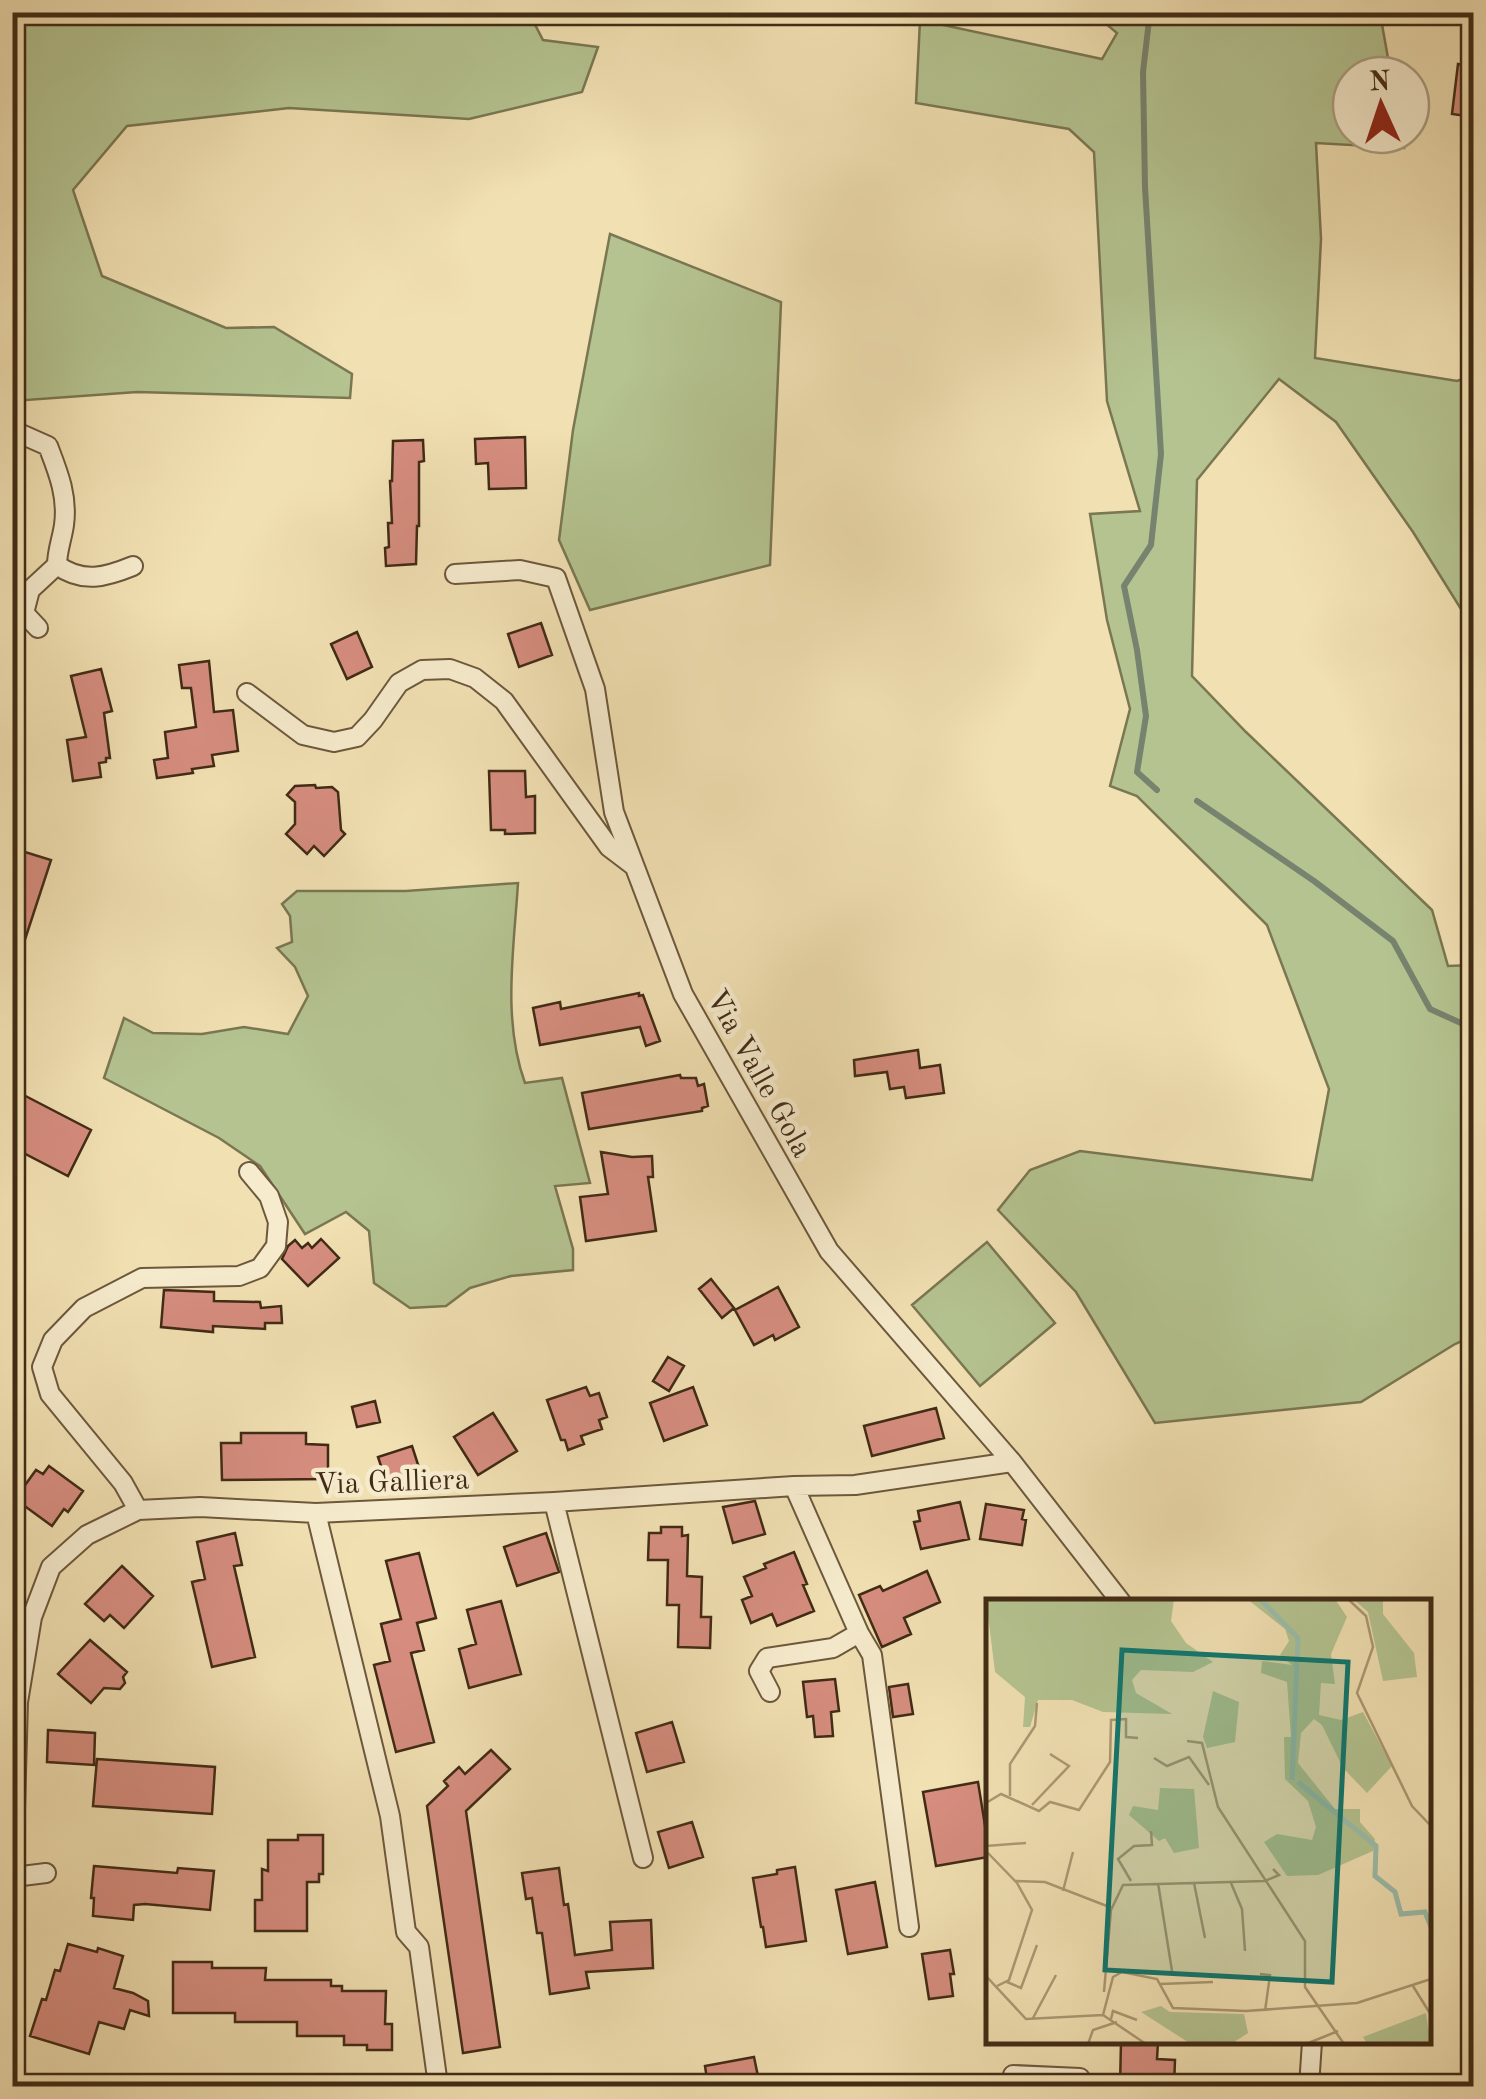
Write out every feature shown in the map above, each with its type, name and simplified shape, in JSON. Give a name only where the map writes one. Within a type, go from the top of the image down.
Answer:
[{"type":"street","points":[[12,430],[48,446],[64,486],[65,522],[57,565],[30,590],[24,612],[38,628]]},
{"type":"street","points":[[57,565],[68,573],[106,577],[133,566]]},
{"type":"street","name":"Via Valle Gola","points":[[456,574],[520,570],[556,578],[595,689],[614,812],[684,994],[829,1251],[1012,1462],[1119,1599]]},
{"type":"street","points":[[247,693],[304,735],[334,742],[357,737],[400,683],[422,670],[450,669],[476,678],[504,701],[609,847],[634,866]]},
{"type":"street","points":[[138,1510],[123,1482],[50,1394],[42,1367],[53,1340],[84,1308],[142,1278],[240,1276],[260,1268],[276,1246],[278,1222],[269,1196],[250,1172]]},
{"type":"street","name":"Via Galliera","points":[[12,1918],[16,1690],[32,1617],[51,1567],[87,1535],[138,1510],[200,1507],[316,1513],[554,1502],[855,1485],[1012,1462]]},
{"type":"street","points":[[794,1486],[872,1656],[909,1927]]},
{"type":"street","points":[[554,1502],[643,1858]]},
{"type":"street","points":[[316,1513],[390,1816],[406,1932],[420,1947],[438,2085]]},
{"type":"street","points":[[770,1692],[759,1670],[766,1658],[833,1648],[860,1633]]},
{"type":"street","points":[[14,1877],[46,1872]]},
{"type":"street","points":[[1309,2086],[1312,2044]]},
{"type":"street","points":[[1013,2075],[1080,2078],[1080,2086]]},
{"type":"green space","points":[[13,12],[529,13],[543,40],[598,47],[582,92],[469,119],[289,108],[127,126],[73,190],[102,276],[226,328],[274,327],[352,374],[350,398],[137,392],[13,401]]},
{"type":"green space","points":[[1093,13],[1380,13],[1387,55],[1331,55],[1331,144],[1316,143],[1321,239],[1315,358],[1457,381],[1473,375],[1473,647],[1461,609],[1336,422],[1279,379],[1197,480],[1192,676],[1432,910],[1448,966],[1473,965],[1473,1336],[1361,1402],[1155,1423],[1076,1292],[998,1210],[1030,1170],[1080,1151],[1312,1180],[1329,1089],[1267,925],[1137,796],[1110,786],[1130,709],[1107,620],[1090,514],[1140,511],[1107,401],[1094,152],[1069,129],[916,103],[920,20],[1102,59],[1117,33]]},
{"type":"green space","points":[[610,234],[781,302],[770,565],[590,610],[559,540],[573,430]]},
{"type":"green space","points":[[518,883],[511,984],[518,1059],[525,1083],[562,1078],[590,1183],[555,1186],[573,1249],[573,1270],[511,1276],[470,1288],[446,1306],[410,1308],[374,1283],[369,1231],[346,1212],[305,1234],[260,1166],[219,1138],[104,1078],[124,1018],[153,1033],[202,1034],[244,1027],[288,1034],[308,996],[295,967],[277,948],[292,942],[290,916],[282,904],[297,891],[406,891]]},
{"type":"green space","points":[[987,1242],[1055,1323],[980,1386],[912,1305]]},
{"type":"building","points":[[1458,64],[1474,66],[1474,117],[1452,114]]},
{"type":"building","points":[[525,437],[526,488],[489,489],[488,463],[476,464],[475,439]]},
{"type":"building","points":[[423,440],[416,564],[386,566],[388,523],[392,523],[393,441]]},
{"type":"building","points":[[541,623],[552,655],[519,667],[508,634]]},
{"type":"building","points":[[357,632],[372,667],[347,679],[331,644]]},
{"type":"building","points":[[209,661],[214,712],[233,710],[238,751],[212,755],[214,766],[192,769],[193,773],[157,778],[154,760],[168,758],[165,732],[196,727],[191,688],[182,688],[179,665]]},
{"type":"building","points":[[101,669],[112,711],[104,713],[110,758],[99,763],[101,777],[73,781],[67,740],[86,737],[71,676]]},
{"type":"building","points":[[489,771],[525,771],[526,797],[535,796],[535,833],[505,834],[505,830],[491,830]]},
{"type":"building","points":[[295,786],[332,787],[338,792],[341,830],[345,834],[324,856],[314,846],[307,854],[286,834],[295,824],[295,802],[287,795]]},
{"type":"building","points":[[12,848],[51,860],[16,967],[12,967]]},
{"type":"building","points":[[639,993],[660,1041],[646,1046],[640,1027],[540,1045],[533,1008],[560,1002],[561,1009]]},
{"type":"building","points":[[918,1050],[920,1068],[940,1065],[944,1093],[906,1098],[904,1087],[890,1089],[887,1072],[855,1076],[854,1060]]},
{"type":"building","points":[[680,1075],[696,1078],[698,1086],[704,1084],[708,1106],[702,1111],[589,1129],[582,1093]]},
{"type":"building","points":[[12,1089],[91,1130],[68,1176],[12,1147]]},
{"type":"building","points":[[601,1152],[652,1156],[653,1177],[648,1177],[656,1231],[586,1241],[580,1197],[608,1194]]},
{"type":"building","points":[[321,1239],[339,1258],[308,1286],[282,1259],[295,1240],[302,1248],[308,1243],[312,1248]]},
{"type":"building","points":[[711,1279],[734,1308],[722,1318],[699,1289]]},
{"type":"building","points":[[778,1287],[799,1327],[775,1340],[773,1335],[754,1345],[735,1310]]},
{"type":"building","points":[[164,1290],[214,1292],[214,1301],[260,1302],[261,1308],[281,1306],[282,1323],[265,1323],[265,1329],[213,1326],[213,1332],[161,1327]]},
{"type":"building","points":[[668,1357],[684,1366],[669,1391],[653,1381]]},
{"type":"building","points":[[586,1387],[590,1396],[599,1393],[607,1417],[599,1420],[602,1429],[581,1436],[584,1444],[568,1450],[547,1400]]},
{"type":"building","points":[[693,1387],[707,1425],[664,1441],[650,1403]]},
{"type":"building","points":[[375,1401],[380,1422],[357,1427],[352,1407]]},
{"type":"building","points":[[936,1408],[944,1438],[872,1456],[864,1426]]},
{"type":"building","points":[[493,1413],[517,1451],[478,1475],[454,1437]]},
{"type":"building","points":[[241,1433],[306,1433],[306,1444],[328,1445],[328,1479],[222,1480],[221,1443],[241,1443]]},
{"type":"building","points":[[412,1446],[423,1480],[389,1490],[378,1457]]},
{"type":"building","points":[[49,1466],[83,1491],[52,1526],[15,1499],[36,1470],[43,1474]]},
{"type":"building","points":[[755,1501],[765,1534],[733,1543],[723,1507]]},
{"type":"building","points":[[960,1502],[969,1539],[921,1549],[914,1522],[920,1521],[918,1511]]},
{"type":"building","points":[[986,1504],[1024,1510],[1022,1545],[980,1539]]},
{"type":"building","points":[[661,1527],[682,1527],[682,1536],[688,1535],[687,1576],[702,1577],[701,1617],[711,1617],[710,1648],[678,1647],[679,1605],[667,1605],[668,1560],[648,1560],[649,1533],[661,1533]]},
{"type":"building","points":[[235,1533],[242,1565],[234,1566],[255,1657],[212,1667],[192,1582],[205,1579],[197,1542]]},
{"type":"building","points":[[546,1533],[559,1572],[517,1586],[504,1547]]},
{"type":"building","points":[[794,1552],[814,1611],[777,1626],[772,1614],[751,1623],[742,1600],[752,1596],[744,1577]]},
{"type":"building","points":[[419,1553],[436,1618],[417,1623],[424,1650],[411,1653],[434,1742],[396,1752],[374,1665],[390,1661],[381,1624],[401,1619],[386,1561]]},
{"type":"building","points":[[122,1566],[153,1596],[124,1628],[110,1615],[104,1621],[85,1604]]},
{"type":"building","points":[[927,1571],[940,1602],[904,1618],[911,1634],[882,1647],[859,1595],[880,1586],[883,1591]]},
{"type":"building","points":[[501,1601],[521,1674],[469,1688],[459,1649],[476,1644],[467,1610]]},
{"type":"building","points":[[90,1640],[127,1672],[120,1689],[104,1688],[91,1703],[58,1674]]},
{"type":"building","points":[[835,1679],[839,1711],[831,1712],[833,1736],[815,1737],[813,1716],[807,1717],[803,1682]]},
{"type":"building","points":[[908,1684],[913,1714],[893,1717],[889,1687]]},
{"type":"building","points":[[672,1722],[684,1762],[647,1772],[636,1733]]},
{"type":"building","points":[[48,1730],[95,1733],[94,1765],[47,1762]]},
{"type":"building","points":[[491,1750],[510,1769],[466,1811],[500,2047],[463,2053],[427,1806],[448,1786],[444,1781],[459,1767],[465,1774]]},
{"type":"building","points":[[97,1759],[215,1767],[212,1814],[93,1806]]},
{"type":"building","points":[[978,1782],[986,1857],[936,1866],[923,1792]]},
{"type":"building","points":[[692,1822],[703,1857],[669,1868],[658,1832]]},
{"type":"building","points":[[298,1835],[323,1835],[323,1874],[319,1874],[319,1882],[307,1882],[307,1931],[255,1931],[255,1900],[262,1900],[262,1869],[268,1871],[268,1840],[298,1840]]},
{"type":"building","points":[[94,1866],[177,1873],[178,1868],[214,1871],[210,1910],[145,1904],[134,1905],[133,1920],[93,1916]]},
{"type":"building","points":[[795,1867],[806,1941],[766,1947],[753,1878]]},
{"type":"building","points":[[559,1868],[575,1955],[612,1950],[610,1922],[651,1920],[653,1968],[586,1972],[589,1988],[550,1994],[542,1933],[537,1933],[532,1898],[526,1899],[522,1873]]},
{"type":"building","points":[[875,1882],[887,1947],[848,1954],[836,1890]]},
{"type":"building","points":[[68,1944],[123,1956],[114,1988],[148,2001],[149,2016],[130,2010],[124,2029],[99,2022],[89,2054],[30,2036],[42,1999],[46,2000],[55,1970],[60,1971]]},
{"type":"building","points":[[950,1950],[953,1996],[929,1999],[922,1954]]},
{"type":"building","points":[[173,1962],[212,1962],[212,1968],[266,1968],[265,1980],[331,1980],[331,1986],[342,1986],[342,1991],[386,1991],[385,2024],[392,2024],[392,2050],[344,2045],[344,2036],[297,2036],[297,2022],[235,2022],[235,2013],[173,2013]]},
{"type":"building","points":[[1121,2044],[1158,2044],[1157,2059],[1175,2060],[1174,2086],[1120,2086]]},
{"type":"building","points":[[754,2057],[760,2086],[708,2086],[705,2066]]},
{"type":"waterway","points":[[1150,12],[1143,72],[1145,187],[1161,454],[1151,545],[1124,586],[1146,716],[1137,772],[1157,790]]},
{"type":"waterway","points":[[1197,801],[1393,941],[1430,1009],[1474,1029]]}]
